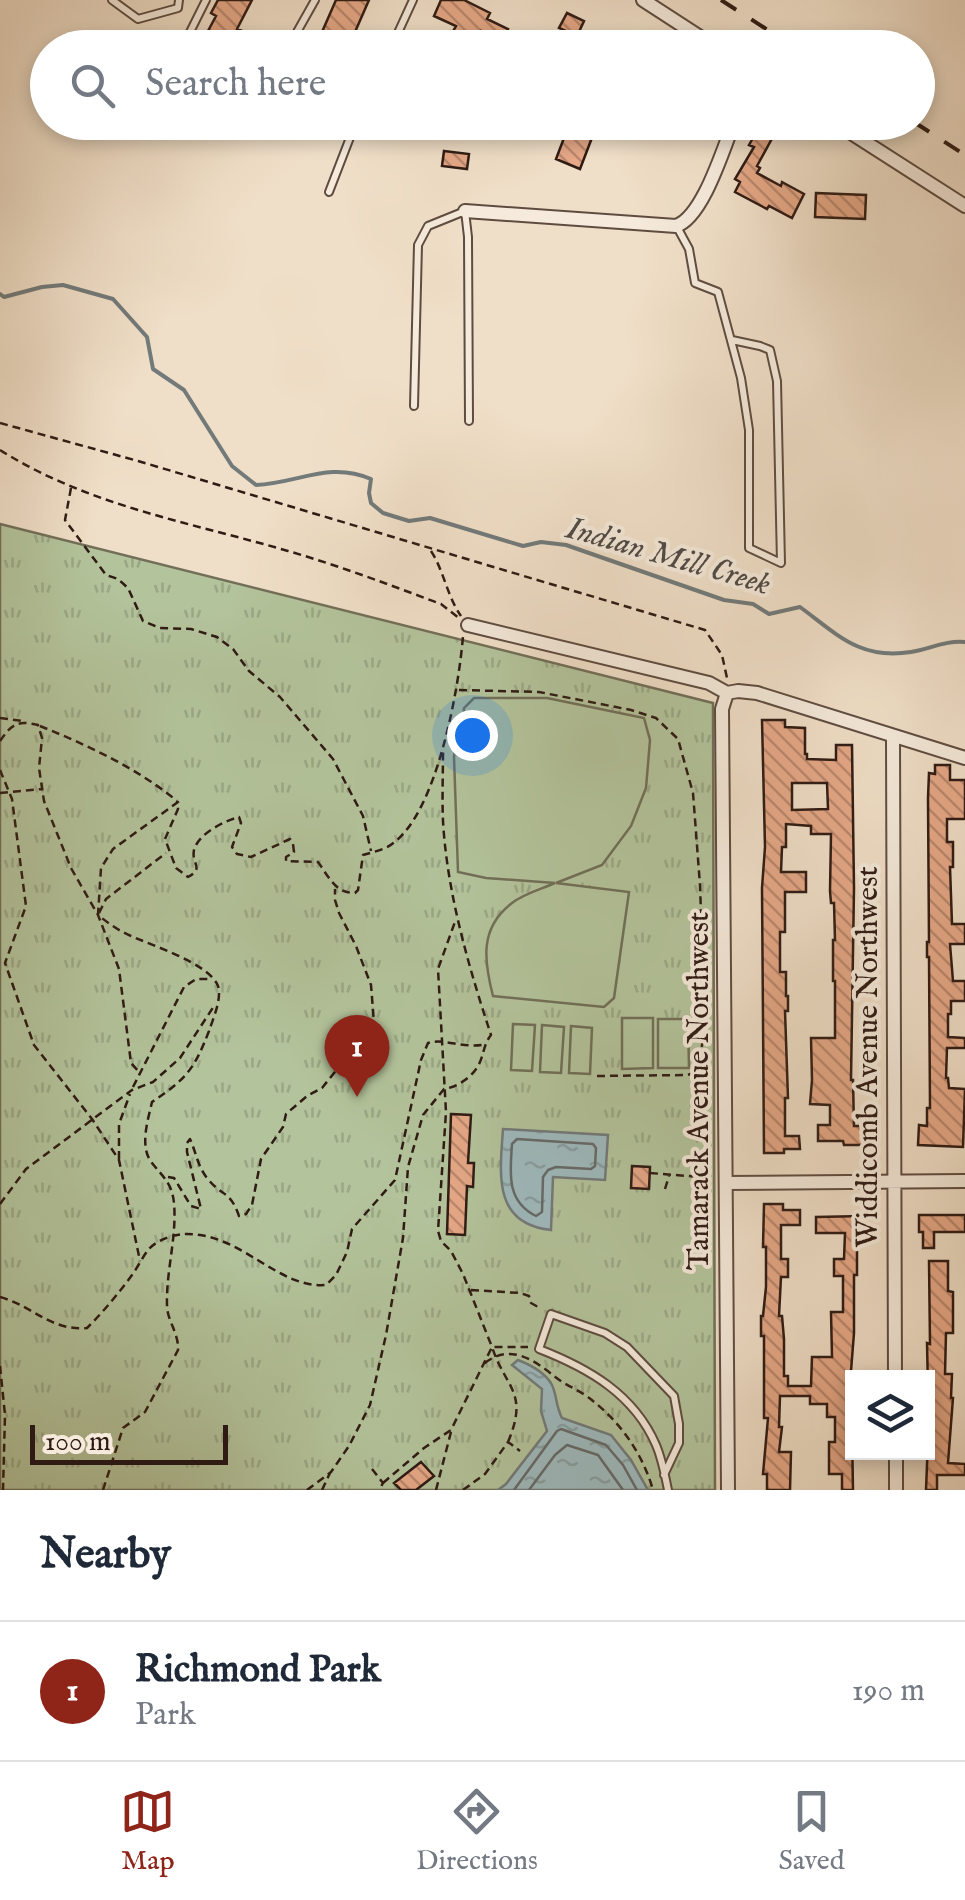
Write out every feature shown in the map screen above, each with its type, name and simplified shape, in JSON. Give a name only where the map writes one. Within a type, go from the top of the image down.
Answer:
[{"type":"street","points":[[643,0],[690,30]]},
{"type":"street","points":[[465,211],[676,226],[685,223],[698,209],[727,140]]},
{"type":"street","points":[[862,140],[965,206]]},
{"type":"street","points":[[466,624],[709,684],[728,694],[757,693],[965,758]]},
{"type":"street","name":"Tamarack Avenue Northwest","points":[[728,694],[722,709],[728,1490]]},
{"type":"street","name":"Widdicomb Avenue Northwest","points":[[893,736],[895,1370]]},
{"type":"street","points":[[726,1181],[965,1181]]},
{"type":"street","points":[[896,1460],[896,1490]]},
{"type":"lane","points":[[112,0],[138,19],[178,8],[180,0]]},
{"type":"lane","points":[[191,30],[206,0]]},
{"type":"lane","points":[[298,30],[315,0]]},
{"type":"lane","points":[[400,30],[414,0]]},
{"type":"lane","points":[[329,192],[349,140]]},
{"type":"lane","points":[[414,406],[418,245],[428,226],[465,211],[469,421]]},
{"type":"lane","points":[[676,226],[689,249],[695,282],[718,292],[732,340],[749,430],[749,548],[781,563],[777,381],[770,350],[732,340]]},
{"type":"lane","points":[[664,1474],[678,1443],[674,1396],[627,1346],[605,1333],[550,1314],[539,1349],[573,1362],[622,1395],[641,1417],[657,1446],[664,1474],[668,1490]]},
{"type":"path","points":[[0,423],[705,630],[722,655],[728,694]]},
{"type":"path","points":[[0,450],[71,488],[355,573],[441,604],[466,624]]},
{"type":"path","points":[[71,488],[65,520],[106,575],[128,588],[143,621],[160,628],[191,629],[217,636],[280,697],[334,759],[363,816],[372,852]]},
{"type":"path","points":[[178,802],[165,838],[176,868],[188,877],[197,869],[194,848],[200,840],[226,820],[239,817],[241,823],[232,847],[237,854],[252,857],[290,840],[294,852],[286,861],[318,862],[336,888],[345,893],[358,890],[364,855],[390,846],[407,831],[422,804],[444,747],[458,690],[466,624],[429,549]]},
{"type":"path","points":[[458,690],[539,692],[631,710],[656,718],[678,740],[693,793],[700,885],[705,1028],[697,1074]]},
{"type":"path","points":[[0,718],[38,725],[82,743],[160,787],[178,802]]},
{"type":"path","points":[[0,741],[13,726],[24,721]]},
{"type":"path","points":[[38,725],[44,801],[70,868],[98,915],[119,970],[131,1063],[140,1073]]},
{"type":"path","points":[[322,1490],[370,1405],[403,1238],[408,1168],[423,1115],[444,1089],[456,1087],[478,1066],[491,1035],[457,916],[443,823],[444,747]]},
{"type":"path","points":[[0,770],[10,793],[26,906],[4,963],[34,1046],[119,1160]]},
{"type":"path","points":[[0,793],[42,789]]},
{"type":"path","points":[[98,915],[100,868],[113,849],[178,802]]},
{"type":"path","points":[[98,915],[106,899],[168,852]]},
{"type":"path","points":[[166,1177],[174,1178],[191,1206],[201,1209],[187,1152],[190,1139],[204,1174],[232,1198],[239,1216],[246,1214],[252,1205],[261,1159],[283,1127],[286,1114],[322,1088],[370,1036],[374,1024],[371,985],[339,914],[334,900],[336,888]]},
{"type":"path","points":[[98,915],[128,935],[173,953],[208,973],[218,986],[218,1001],[197,1061],[181,1082],[152,1102],[146,1126],[150,1162],[166,1177],[174,1200],[166,1311],[178,1339],[178,1350],[145,1412],[124,1428],[103,1490]]},
{"type":"path","points":[[457,916],[438,969],[446,1112],[438,1232],[470,1290],[495,1356],[517,1397],[508,1442],[485,1474],[463,1490]]},
{"type":"path","points":[[140,1264],[119,1160],[118,1124],[184,987],[196,979],[212,979]]},
{"type":"path","points":[[0,1204],[26,1169],[132,1090],[152,1082],[180,1058],[218,1001]]},
{"type":"path","points":[[0,1298],[18,1302],[47,1322],[71,1330],[87,1328],[113,1300],[150,1247],[172,1234],[224,1240],[291,1278],[312,1286],[326,1285],[348,1252],[352,1229],[395,1180],[428,1042],[468,1047],[484,1044]]},
{"type":"path","points":[[598,1076],[725,1070]]},
{"type":"path","points":[[650,1173],[726,1181]]},
{"type":"path","points":[[665,1190],[670,1174]]},
{"type":"path","points":[[470,1290],[520,1293],[530,1296],[530,1302],[550,1314]]},
{"type":"path","points":[[492,1347],[539,1349]]},
{"type":"path","points":[[436,1490],[451,1430],[492,1347]]},
{"type":"path","points":[[484,1364],[495,1356],[529,1357],[592,1400],[633,1444],[654,1490]]},
{"type":"path","points":[[0,1366],[3,1490]]},
{"type":"path","points":[[379,1490],[383,1482],[451,1430]]},
{"type":"path","points":[[508,1442],[520,1450]]},
{"type":"path","points":[[372,1469],[383,1482]]},
{"type":"path","points":[[307,1490],[331,1472]]},
{"type":"green space","points":[[0,524],[713,703],[715,1490],[0,1490]]},
{"type":"green space","points":[[474,698],[547,698],[644,718],[650,740],[646,788],[631,826],[602,865],[556,883],[629,892],[614,998],[604,1007],[493,996],[486,958],[494,923],[517,900],[555,883],[458,872],[454,757],[456,740],[461,739],[464,708]]},
{"type":"green space","points":[[622,1018],[653,1018],[653,1068],[622,1069]]},
{"type":"green space","points":[[658,1019],[688,1019],[689,1068],[658,1068]]},
{"type":"green space","points":[[513,1024],[535,1025],[532,1071],[511,1070]]},
{"type":"green space","points":[[542,1025],[564,1027],[561,1073],[540,1072]]},
{"type":"green space","points":[[571,1026],[592,1028],[590,1074],[569,1073]]},
{"type":"water","points":[[503,1129],[608,1135],[605,1180],[553,1177],[551,1230],[532,1226],[518,1218],[504,1194]]},
{"type":"water","points":[[518,1360],[549,1380],[562,1418],[611,1435],[648,1490],[498,1490],[547,1431],[541,1411],[542,1389],[512,1365]]},
{"type":"building","points":[[218,0],[252,0],[240,30],[208,30],[216,16],[211,13]]},
{"type":"building","points":[[336,0],[369,0],[356,30],[323,30]]},
{"type":"building","points":[[441,0],[464,0],[490,13],[487,19],[508,29],[454,30],[456,26],[434,16]]},
{"type":"building","points":[[567,13],[584,21],[580,30],[559,28]]},
{"type":"building","points":[[563,140],[591,140],[580,169],[556,159]]},
{"type":"building","points":[[752,140],[771,140],[757,173],[804,194],[792,218],[735,192],[740,182],[735,179],[754,147],[749,145]]},
{"type":"building","points":[[444,151],[469,154],[467,169],[442,166]]},
{"type":"building","points":[[816,193],[866,195],[865,219],[815,217]]},
{"type":"building","points":[[762,720],[785,720],[785,727],[805,728],[807,759],[836,760],[836,745],[852,745],[851,1080],[854,1126],[865,1126],[865,1145],[818,1141],[818,1125],[830,1125],[830,1105],[810,1104],[811,1038],[835,1038],[831,834],[811,834],[811,826],[786,824],[781,872],[806,872],[806,892],[785,892],[785,932],[780,932],[780,972],[786,972],[788,996],[785,1136],[799,1136],[800,1149],[764,1153]],"holes":[[[792,783],[827,783],[828,809],[792,810]]]},
{"type":"building","points":[[935,765],[950,765],[950,780],[965,780],[965,819],[947,819],[947,842],[953,842],[952,924],[965,924],[965,944],[950,944],[953,981],[965,981],[965,1001],[951,1001],[948,1037],[965,1038],[965,1048],[947,1048],[946,1078],[949,1088],[965,1089],[963,1147],[918,1145],[919,1125],[927,1126],[930,1108],[928,798],[929,773],[935,774]]},
{"type":"building","points":[[451,1114],[471,1115],[468,1163],[474,1163],[473,1187],[467,1186],[465,1235],[447,1234]]},
{"type":"building","points":[[632,1166],[650,1167],[649,1189],[631,1188]]},
{"type":"building","points":[[764,1204],[783,1204],[783,1210],[800,1210],[800,1225],[781,1225],[781,1259],[788,1259],[788,1277],[781,1277],[779,1316],[788,1386],[811,1386],[812,1357],[832,1357],[831,1312],[843,1312],[843,1276],[834,1276],[834,1259],[844,1259],[845,1233],[816,1233],[816,1217],[863,1216],[854,1275],[851,1370],[845,1370],[845,1460],[852,1460],[853,1490],[842,1490],[842,1474],[829,1474],[829,1442],[835,1442],[835,1417],[827,1417],[827,1404],[810,1404],[810,1396],[780,1396],[779,1452],[791,1452],[790,1490],[767,1490],[767,1474],[763,1474],[768,1418],[764,1418],[761,1336],[766,1287]]},
{"type":"building","points":[[919,1215],[965,1215],[965,1232],[934,1232],[934,1248],[923,1248]]},
{"type":"building","points":[[929,1261],[948,1261],[953,1333],[946,1333],[945,1374],[952,1374],[953,1398],[948,1463],[965,1464],[965,1475],[937,1475],[937,1490],[926,1490],[927,1460],[935,1460],[935,1370],[928,1370],[927,1343],[930,1344]]},
{"type":"building","points":[[421,1462],[434,1476],[416,1490],[401,1490],[394,1483]]},
{"type":"waterway","name":"Indian Mill Creek","points":[[0,294],[4,297],[63,285],[113,299],[147,337],[153,369],[184,390],[232,466],[256,485],[327,472],[356,474],[371,479],[371,503],[383,513],[409,521],[430,518],[523,546],[541,542],[566,545],[724,600],[753,604],[769,614],[800,607],[838,636],[863,649],[893,654],[965,642]]},
{"type":"railway","points":[[721,0],[768,30]]},
{"type":"railway","points":[[935,136],[965,155]]},
{"type":"place","name":"Richmond Park","points":[[357,1097]]}]
